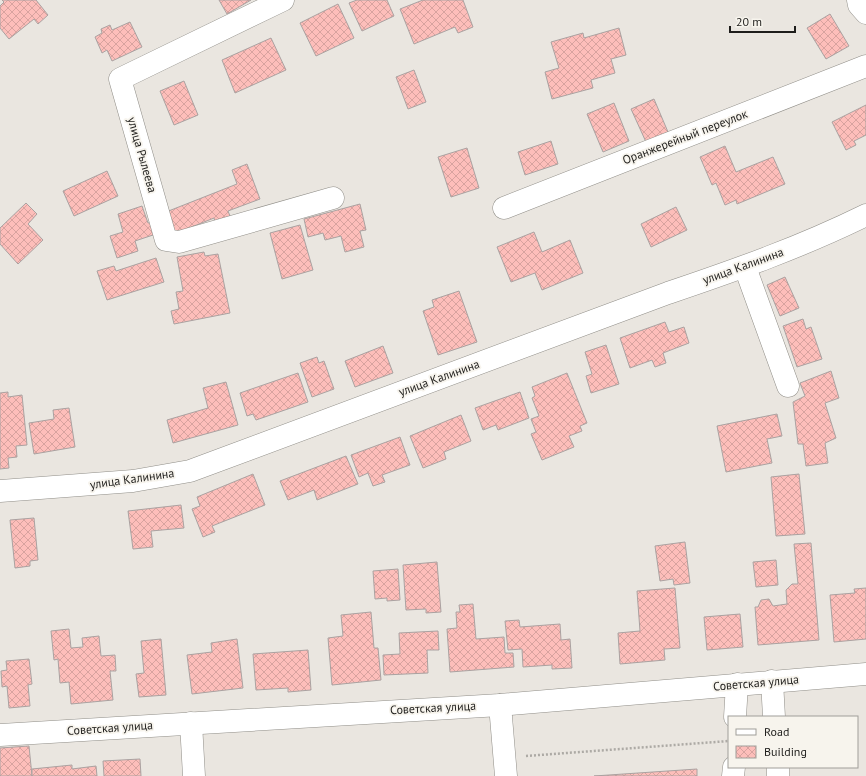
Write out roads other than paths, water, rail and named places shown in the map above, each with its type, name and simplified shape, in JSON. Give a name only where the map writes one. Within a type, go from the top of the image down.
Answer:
[{"type":"street","name":"улица Рылеева","points":[[283,0],[120,79],[166,240],[179,242],[333,198]]},
{"type":"street","points":[[858,0],[866,13]]},
{"type":"street","name":"Оранжерейный переулок","points":[[504,208],[866,66]]},
{"type":"street","name":"улица Калинина","points":[[0,491],[133,481],[190,471],[668,292],[745,267],[826,235],[866,215]]},
{"type":"street","points":[[745,267],[788,386]]},
{"type":"street","name":"Советская улица","points":[[0,735],[500,704],[866,674]]},
{"type":"street","points":[[772,681],[774,716]]},
{"type":"street","points":[[735,716],[737,684]]},
{"type":"street","points":[[500,704],[505,767]]},
{"type":"street","points":[[191,723],[194,776]]}]
